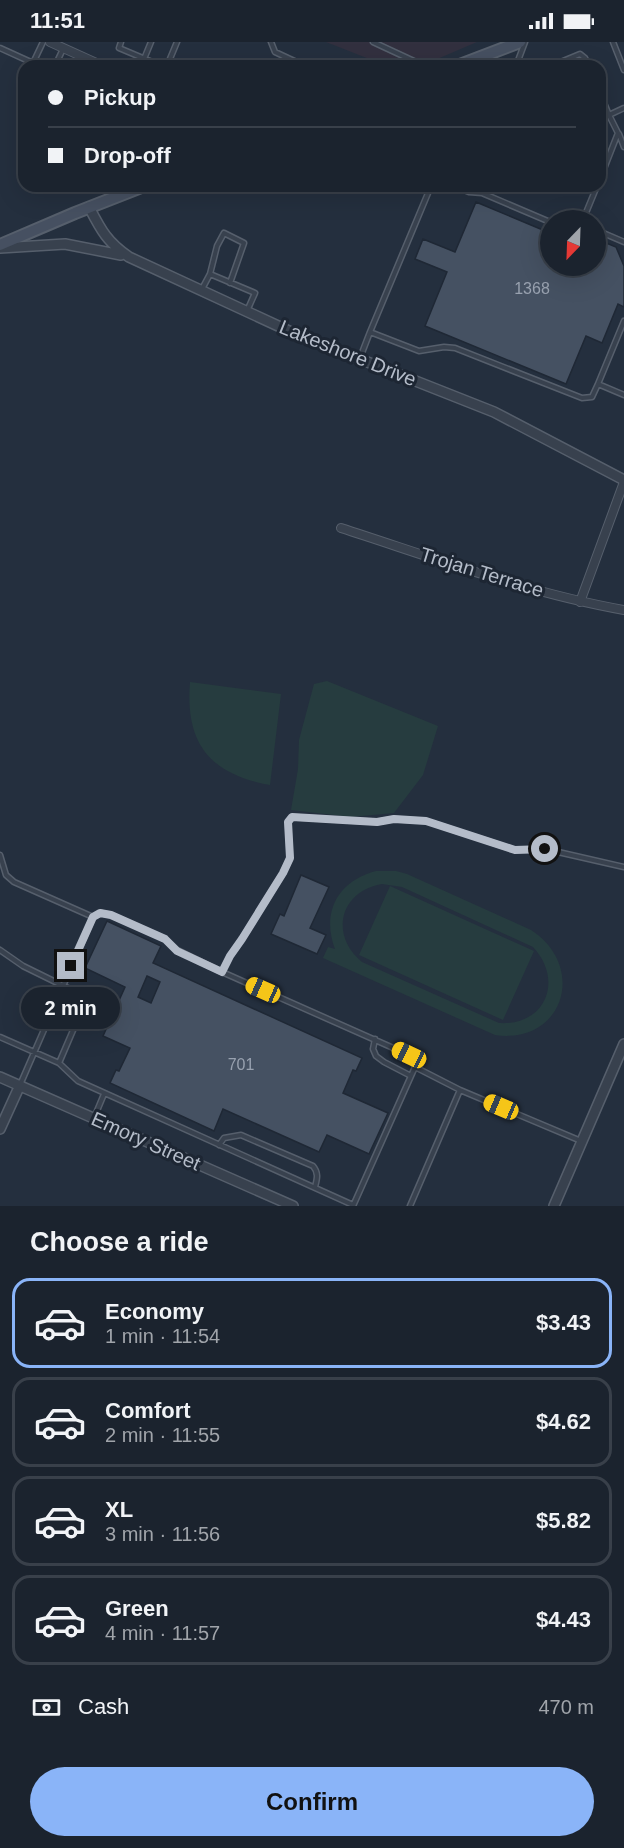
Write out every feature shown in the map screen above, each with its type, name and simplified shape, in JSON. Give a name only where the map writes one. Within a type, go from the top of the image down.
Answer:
[{"type":"main road","points":[[474,60],[520,42]]},
{"type":"main road","points":[[0,247],[128,192]]},
{"type":"street","points":[[50,42],[90,60]]},
{"type":"street","name":"Lakeshore Drive","points":[[89,207],[104,237],[129,257],[290,331],[494,412],[624,481]]},
{"type":"street","points":[[0,247],[64,244],[129,257]]},
{"type":"street","points":[[580,602],[624,481]]},
{"type":"street","name":"Trojan Terrace","points":[[341,528],[496,578],[580,602],[624,610]]},
{"type":"street","points":[[554,1206],[624,1044]]},
{"type":"street","name":"Emory Street","points":[[0,1077],[276,1203],[293,1206]]},
{"type":"street","points":[[0,1129],[20,1086]]},
{"type":"lane","points":[[34,60],[43,42]]},
{"type":"lane","points":[[121,42],[119,48],[144,59],[152,42]]},
{"type":"lane","points":[[170,60],[177,42]]},
{"type":"lane","points":[[271,42],[275,52],[291,60]]},
{"type":"lane","points":[[373,42],[412,60]]},
{"type":"lane","points":[[518,60],[525,42]]},
{"type":"lane","points":[[613,42],[624,70]]},
{"type":"lane","points":[[0,48],[26,60]]},
{"type":"lane","points":[[58,60],[63,48]]},
{"type":"lane","points":[[566,60],[580,54],[586,60]]},
{"type":"lane","points":[[480,58],[484,60]]},
{"type":"lane","points":[[606,108],[624,147]]},
{"type":"lane","points":[[606,116],[624,108]]},
{"type":"lane","points":[[606,163],[618,134]]},
{"type":"lane","points":[[360,358],[428,192]]},
{"type":"lane","points":[[469,192],[486,194],[540,218]]},
{"type":"lane","points":[[587,210],[595,192]]},
{"type":"lane","points":[[202,290],[224,233],[244,243],[230,283]]},
{"type":"lane","points":[[606,234],[624,242]]},
{"type":"lane","points":[[210,274],[255,293],[247,311]]},
{"type":"lane","points":[[370,332],[419,351],[444,347],[455,348],[582,398],[592,397],[624,321]]},
{"type":"lane","points":[[598,384],[624,395]]},
{"type":"lane","points":[[222,972],[290,858],[288,822],[292,817],[377,822],[394,819],[426,821],[515,850],[545,849],[624,867]]},
{"type":"lane","points":[[0,855],[6,875],[14,882],[93,917]]},
{"type":"lane","points":[[20,1086],[93,917],[100,913],[111,915],[165,939],[177,951],[409,1055],[415,1067],[460,1090],[582,1142]]},
{"type":"lane","points":[[0,950],[23,966],[83,995],[86,1000],[59,1063]]},
{"type":"lane","points":[[0,1037],[59,1063],[74,1080],[353,1206],[415,1067]]},
{"type":"lane","points":[[375,1039],[373,1049],[380,1059],[411,1076]]},
{"type":"lane","points":[[410,1206],[460,1090]]},
{"type":"lane","points":[[94,1118],[104,1094]]},
{"type":"lane","points":[[219,1145],[224,1138],[241,1135],[313,1166],[318,1176],[315,1187]]},
{"type":"shaded area","points":[[326,42],[477,42],[435,60],[372,60]]},
{"type":"green space","points":[[327,681],[438,726],[423,775],[394,813],[351,817],[291,810],[298,769],[299,740],[314,684]]},
{"type":"green space","points":[[190,682],[281,694],[270,785],[231,773],[206,753],[197,739],[192,723]]},
{"type":"green space","points":[[376,871],[396,871],[407,874],[531,930],[549,946],[559,963],[563,982],[560,1000],[551,1016],[537,1028],[518,1035],[495,1035],[323,958],[328,947],[335,949],[330,923],[336,900],[352,882]],"holes":[[[382,884],[402,887],[533,947],[547,973],[548,986],[545,999],[539,1009],[515,1022],[499,1023],[362,962],[345,939],[344,916],[349,905],[357,895],[368,888]]]},
{"type":"green space","points":[[390,886],[534,951],[503,1020],[359,955]]},
{"type":"building","points":[[476,202],[540,229],[540,276],[606,276],[606,243],[616,247],[624,266],[624,307],[618,304],[602,343],[586,336],[566,384],[425,326],[447,272],[415,259],[423,239],[455,252]]},
{"type":"building","points":[[301,875],[329,887],[310,928],[326,935],[317,954],[271,934],[280,914],[284,916]]},
{"type":"building","points":[[107,921],[161,946],[153,963],[362,1058],[356,1071],[353,1070],[343,1093],[388,1113],[369,1154],[327,1135],[319,1152],[223,1109],[214,1131],[110,1083],[116,1070],[119,1071],[130,1048],[103,1036],[125,987],[85,968]],"holes":[[[147,976],[160,982],[151,1003],[138,997]]]},
{"type":"route","points":[[71,966],[93,917],[100,913],[111,915],[165,939],[177,951],[222,972],[290,858],[288,822],[292,817],[377,822],[394,819],[426,821],[515,850],[545,849]]}]
